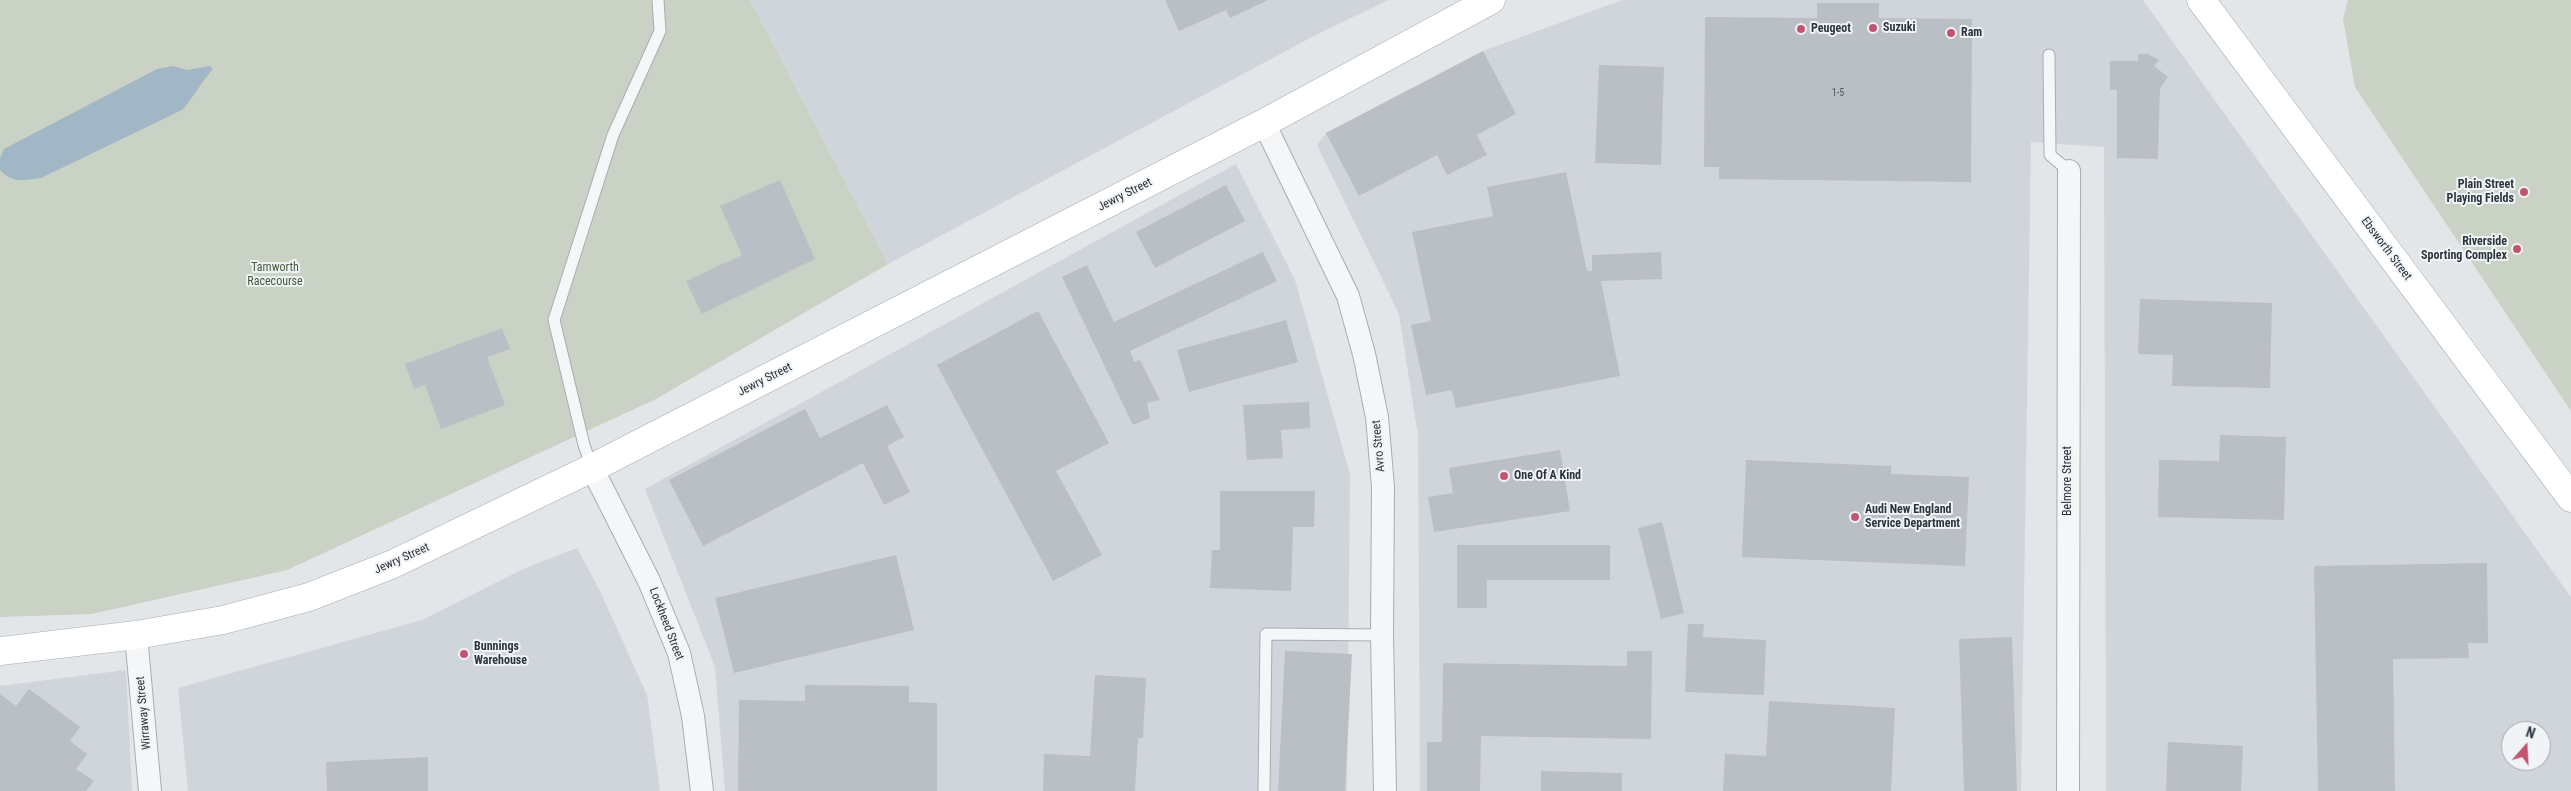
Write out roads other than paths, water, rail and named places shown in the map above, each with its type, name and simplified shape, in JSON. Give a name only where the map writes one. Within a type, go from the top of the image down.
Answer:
[{"type":"main road","name":"Jewry Street","points":[[0,651],[136,635],[222,620],[309,597],[393,564],[592,468],[1264,123],[1491,0]]},
{"type":"main road","name":"Ebsworth Street","points":[[2202,0],[2571,498]]},
{"type":"street","name":"Avro Street","points":[[1264,123],[1348,296],[1364,354],[1377,417],[1383,487],[1382,635],[1385,791]]},
{"type":"street","name":"Belmore Street","points":[[2068,791],[2069,171]]},
{"type":"street","name":"Lockheed Street","points":[[592,468],[649,581],[679,653],[693,716],[702,791]]},
{"type":"street","name":"Wirraway Street","points":[[136,635],[150,791]]},
{"type":"lane","points":[[592,468],[554,320],[613,135],[660,32],[658,0]]},
{"type":"lane","points":[[2049,55],[2050,155],[2069,171]]},
{"type":"lane","points":[[1264,791],[1266,634],[1382,635]]},
{"type":"water","points":[[173,66],[187,70],[210,66],[213,69],[182,110],[41,178],[19,180],[10,177],[0,170],[0,158],[4,149],[157,69]]},
{"type":"place","name":"Suzuki","points":[[1873,28]]},
{"type":"place","name":"Peugeot","points":[[1801,29]]},
{"type":"place","name":"Ram","points":[[1951,33]]},
{"type":"place","name":"Plain Street Playing Fields","points":[[2524,192]]},
{"type":"place","name":"Riverside Sporting Complex","points":[[2517,249]]},
{"type":"place","name":"One Of A Kind","points":[[1504,476]]},
{"type":"place","name":"Audi New England Service Department","points":[[1855,517]]},
{"type":"place","name":"Bunnings Warehouse","points":[[464,654]]},
{"type":"park label","name":"Tamworth Racecourse","points":[[275,275]]}]
